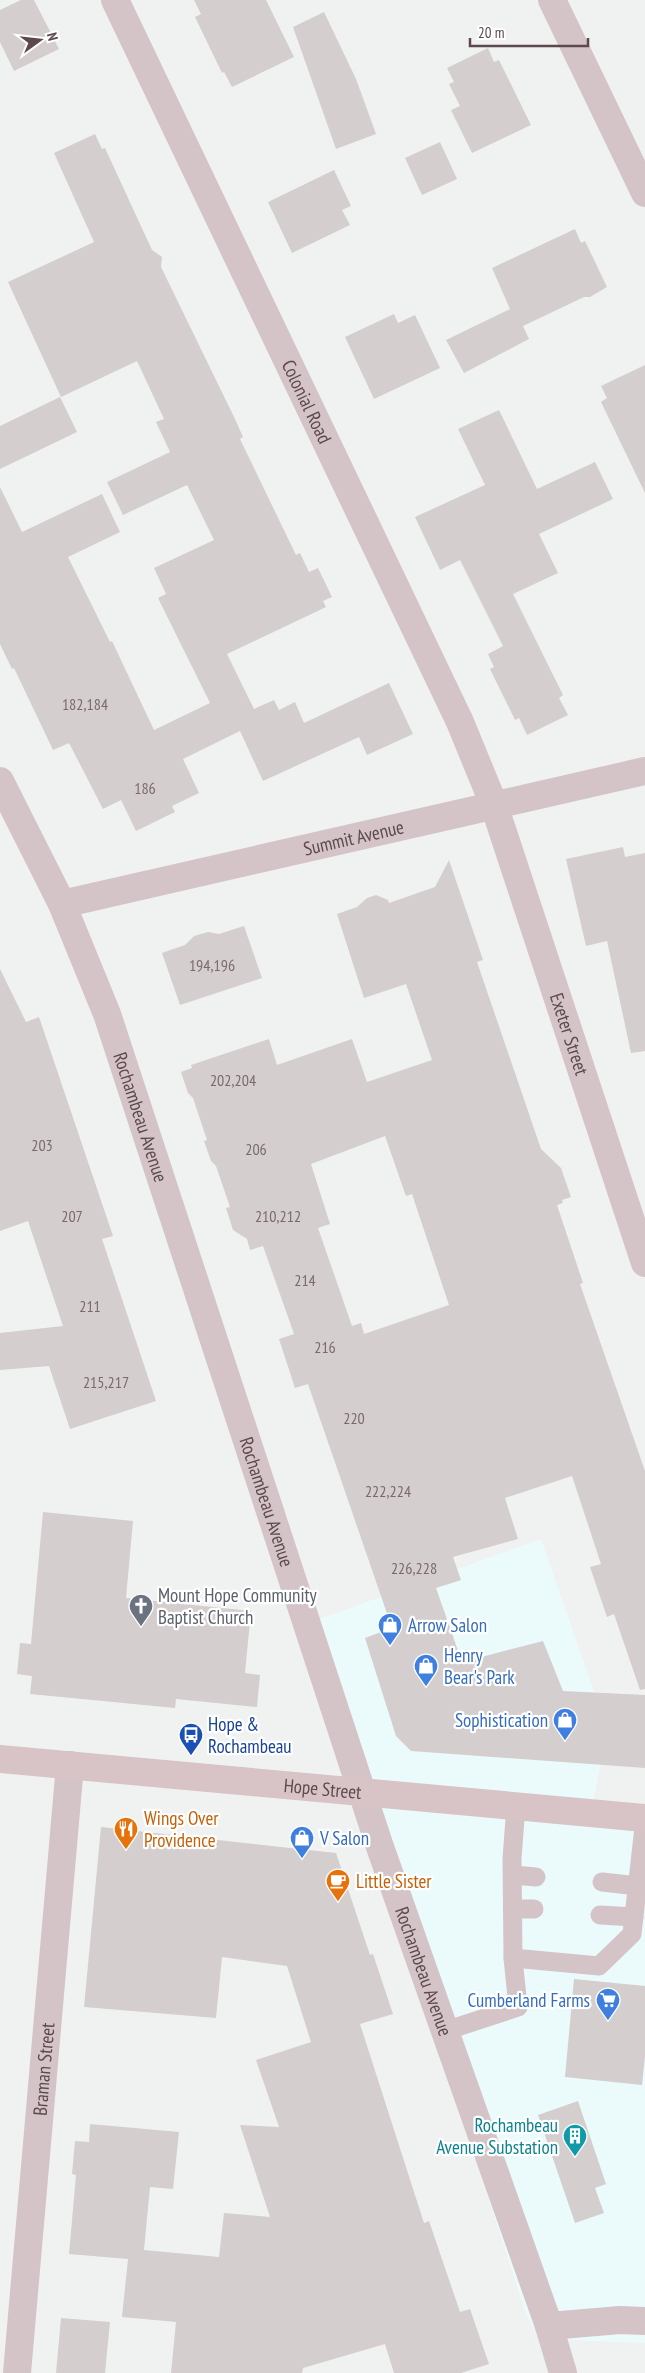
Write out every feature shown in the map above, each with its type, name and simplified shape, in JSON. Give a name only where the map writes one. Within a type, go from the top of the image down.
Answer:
[{"type":"main road","name":"Hope Street","points":[[0,1759],[363,1790],[645,1818]]},
{"type":"street","name":"Colonial Road","points":[[115,0],[460,722],[494,805]]},
{"type":"street","points":[[552,0],[645,193]]},
{"type":"street","name":"Summit Avenue","points":[[62,904],[645,771]]},
{"type":"street","name":"Rochambeau Avenue","points":[[0,781],[62,904],[107,1014],[363,1790],[380,1847],[549,2326],[563,2373]]},
{"type":"street","name":"Exeter Street","points":[[494,805],[645,1263]]},
{"type":"street","name":"Braman Street","points":[[17,2373],[70,1765]]},
{"type":"street","points":[[549,2326],[620,2320],[645,2321]]},
{"type":"lane","points":[[445,2032],[518,2007],[513,1958],[513,1875],[516,1805]]},
{"type":"lane","points":[[513,1958],[599,1966],[632,1934],[645,1818]]},
{"type":"lane","points":[[513,1875],[536,1877]]},
{"type":"lane","points":[[602,1882],[638,1886]]},
{"type":"lane","points":[[513,1908],[534,1909]]},
{"type":"lane","points":[[600,1914],[634,1917]]},
{"type":"shaded area","points":[[541,1539],[608,1732],[588,1823],[608,1829],[645,1833],[645,2343],[540,2339],[526,2314],[303,1625]]},
{"type":"building","points":[[21,0],[34,0],[59,49],[14,71],[0,42],[0,10]]},
{"type":"building","points":[[194,0],[266,0],[294,57],[232,87],[224,72],[222,73],[195,17],[201,14]]},
{"type":"building","points":[[324,12],[356,79],[376,134],[336,149],[293,27]]},
{"type":"building","points":[[488,48],[494,62],[499,60],[531,125],[472,153],[451,110],[460,106],[449,84],[454,82],[447,68]]},
{"type":"building","points":[[95,134],[102,149],[105,148],[152,250],[162,257],[161,267],[235,419],[243,437],[240,439],[296,555],[300,553],[309,572],[318,568],[332,597],[323,601],[326,607],[227,654],[254,709],[274,700],[279,710],[295,702],[304,723],[389,683],[413,734],[367,755],[359,737],[263,781],[240,731],[183,759],[199,793],[172,806],[175,812],[136,831],[121,800],[103,809],[69,743],[53,750],[14,668],[12,669],[0,644],[0,487],[22,532],[102,494],[120,532],[68,557],[110,642],[112,641],[154,730],[210,703],[158,598],[166,594],[154,568],[214,540],[187,485],[123,515],[107,482],[170,452],[156,422],[164,419],[137,361],[61,397],[8,282],[94,242],[54,153]]},
{"type":"building","points":[[440,142],[457,179],[422,195],[405,158]]},
{"type":"building","points":[[334,170],[351,206],[342,210],[350,225],[292,253],[268,202]]},
{"type":"building","points":[[575,229],[581,243],[585,241],[607,287],[590,297],[584,297],[523,326],[529,339],[464,373],[446,340],[510,309],[492,268]]},
{"type":"building","points":[[394,314],[398,323],[415,315],[440,368],[374,399],[345,337]]},
{"type":"building","points":[[645,365],[645,493],[601,402],[607,398],[601,386]]},
{"type":"building","points":[[60,397],[77,432],[0,469],[0,426]]},
{"type":"building","points":[[499,410],[537,489],[595,462],[613,499],[539,534],[558,573],[513,594],[563,695],[559,698],[568,715],[527,735],[519,718],[515,720],[490,669],[494,667],[488,654],[503,646],[460,560],[440,570],[415,517],[485,485],[458,429]]},
{"type":"building","points":[[623,847],[625,857],[645,853],[645,1051],[631,1053],[607,941],[586,946],[566,859]]},
{"type":"building","points":[[449,860],[483,960],[477,962],[541,1149],[561,1168],[571,1197],[562,1200],[563,1203],[557,1205],[583,1283],[580,1284],[645,1471],[645,1689],[640,1690],[614,1614],[607,1617],[590,1567],[601,1564],[572,1476],[505,1498],[518,1539],[453,1557],[461,1580],[436,1588],[462,1662],[543,1641],[563,1691],[645,1695],[645,1768],[411,1751],[396,1736],[365,1638],[392,1628],[308,1384],[295,1388],[279,1339],[294,1334],[263,1246],[250,1250],[247,1239],[233,1230],[226,1208],[230,1207],[216,1166],[211,1161],[204,1141],[207,1140],[193,1098],[188,1093],[181,1072],[192,1068],[191,1065],[269,1039],[277,1065],[352,1039],[367,1082],[432,1060],[406,984],[364,998],[337,914],[357,907],[367,898],[376,895],[388,900],[389,903],[435,887]],"holes":[[[385,1136],[406,1196],[412,1194],[449,1305],[364,1334],[361,1323],[352,1326],[318,1228],[330,1224],[311,1164]]]},
{"type":"building","points":[[244,926],[262,978],[180,1005],[162,953],[185,945],[194,936],[208,932],[219,934]]},
{"type":"building","points":[[0,969],[26,1022],[39,1017],[113,1236],[102,1239],[156,1401],[70,1429],[49,1366],[0,1370],[0,1333],[63,1326],[28,1221],[0,1231]]},
{"type":"building","name":"Mount Hope Community Baptist Church","points":[[43,1512],[133,1521],[126,1598],[251,1611],[245,1673],[260,1675],[257,1707],[176,1699],[175,1708],[30,1694],[32,1676],[17,1674],[20,1643],[31,1644]]},
{"type":"building","points":[[101,1827],[336,1853],[370,1955],[373,1954],[393,2014],[360,2024],[424,2223],[429,2221],[460,2312],[470,2309],[489,2364],[461,2373],[394,2373],[385,2344],[303,2368],[302,2373],[171,2373],[176,2322],[122,2317],[128,2259],[69,2254],[76,2175],[72,2174],[75,2141],[89,2142],[90,2124],[179,2132],[173,2189],[150,2187],[144,2250],[219,2257],[224,2213],[270,2217],[240,2125],[279,2127],[256,2060],[311,2042],[287,1966],[222,1957],[216,2018],[84,2007]]},
{"type":"building","name":"Cumberland Farms","points":[[574,1979],[645,1986],[645,2056],[642,2085],[565,2077]]},
{"type":"building","name":"Rochambeau Avenue Substation","points":[[578,2101],[606,2184],[595,2188],[604,2213],[575,2223],[538,2115]]},
{"type":"building","points":[[61,2318],[110,2322],[105,2373],[56,2373]]},
{"type":"place","name":"Mount Hope Community Baptist Church","points":[[141,1627]]},
{"type":"place","name":"Arrow Salon","points":[[390,1646]]},
{"type":"place","name":"Henry Bear's Park","points":[[426,1687]]},
{"type":"place","name":"Sophistication","points":[[565,1741]]},
{"type":"place","name":"Hope & Rochambeau","points":[[191,1756]]},
{"type":"place","name":"Wings Over Providence","points":[[126,1850]]},
{"type":"place","name":"V Salon","points":[[302,1859]]},
{"type":"place","name":"Little Sister","points":[[338,1902]]},
{"type":"place","name":"Cumberland Farms","points":[[608,2021]]},
{"type":"place","name":"Rochambeau Avenue Substation","points":[[575,2157]]}]
